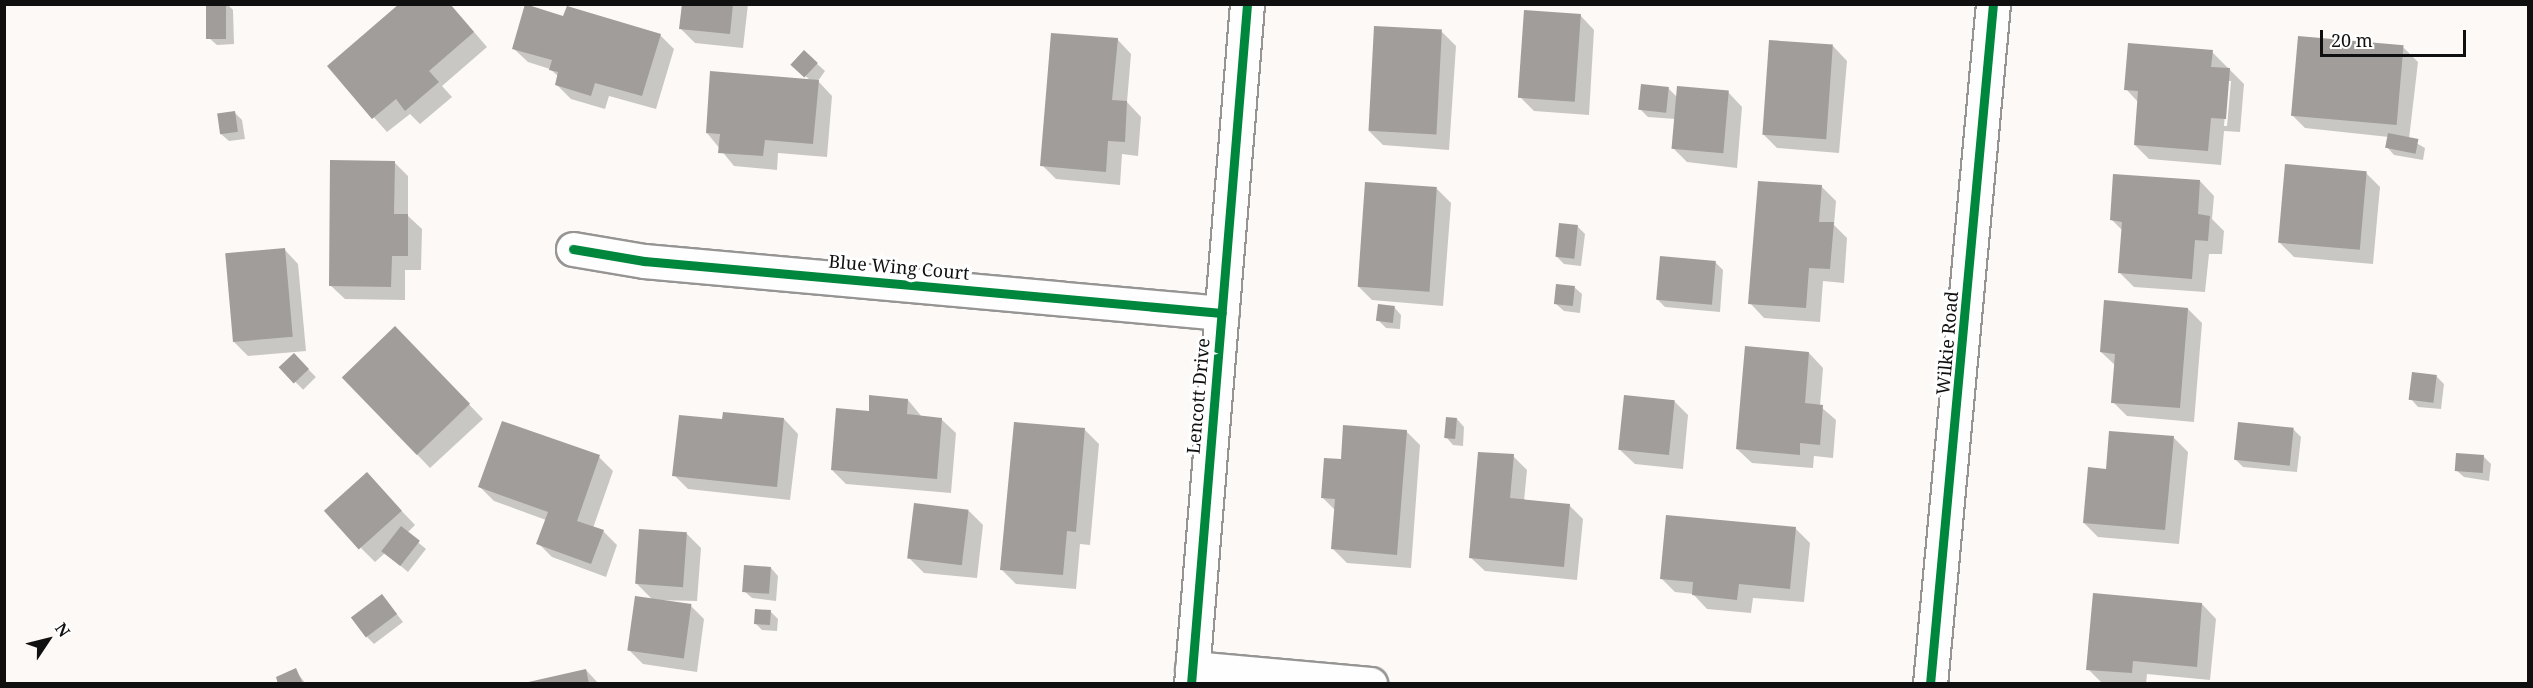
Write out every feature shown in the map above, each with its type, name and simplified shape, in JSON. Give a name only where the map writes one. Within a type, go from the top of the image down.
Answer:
[{"type":"street","name":"Lencott Drive","points":[[1191,676],[1247,4]]},
{"type":"street","name":"Wilkie Road","points":[[1930,684],[1993,4]]},
{"type":"street","name":"Blue Wing Court","points":[[573,249],[644,261],[1222,313]]},
{"type":"street","points":[[1191,676],[1370,684]]},
{"type":"building","points":[[206,4],[226,4],[226,39],[206,39]]},
{"type":"building","points":[[399,4],[450,4],[474,32],[429,71],[439,82],[405,111],[396,99],[372,119],[327,66]]},
{"type":"building","points":[[525,4],[563,16],[567,6],[661,34],[642,96],[595,83],[591,96],[555,85],[558,72],[549,70],[552,60],[512,49]]},
{"type":"building","points":[[682,4],[733,4],[730,34],[679,29]]},
{"type":"building","points":[[1524,10],[1581,14],[1575,102],[1518,98]]},
{"type":"building","points":[[1374,26],[1442,30],[1436,134],[1369,131]]},
{"type":"building","points":[[1051,33],[1118,38],[1112,100],[1127,101],[1125,142],[1108,141],[1106,172],[1040,166]]},
{"type":"building","points":[[2298,36],[2404,45],[2397,125],[2291,116]]},
{"type":"building","points":[[1769,40],[1833,44],[1826,139],[1762,135]]},
{"type":"building","points":[[2128,43],[2213,50],[2211,67],[2230,68],[2226,119],[2211,118],[2208,151],[2134,145],[2138,91],[2124,90]]},
{"type":"building","points":[[804,50],[818,63],[804,78],[790,65]]},
{"type":"building","points":[[710,71],[819,80],[813,144],[765,140],[763,156],[718,153],[720,134],[706,133]]},
{"type":"building","points":[[1641,84],[1669,87],[1666,113],[1638,110]]},
{"type":"building","points":[[1677,86],[1729,91],[1723,153],[1672,149]]},
{"type":"building","points":[[235,111],[238,132],[220,134],[217,114]]},
{"type":"building","points":[[2388,133],[2418,139],[2416,154],[2385,148]]},
{"type":"building","points":[[330,160],[395,161],[394,214],[408,214],[408,256],[392,256],[391,287],[329,286]]},
{"type":"building","points":[[2285,164],[2367,171],[2360,250],[2278,243]]},
{"type":"building","points":[[2113,174],[2200,180],[2198,214],[2210,216],[2208,241],[2195,240],[2192,279],[2118,273],[2122,222],[2110,220]]},
{"type":"building","points":[[1758,181],[1822,185],[1819,222],[1834,222],[1830,269],[1809,268],[1806,308],[1748,304]]},
{"type":"building","points":[[1365,182],[1437,187],[1430,292],[1358,287]]},
{"type":"building","points":[[1559,223],[1578,225],[1574,259],[1555,257]]},
{"type":"building","points":[[285,248],[293,337],[233,342],[225,253]]},
{"type":"building","points":[[1660,256],[1716,261],[1712,305],[1656,300]]},
{"type":"building","points":[[1556,284],[1575,286],[1573,306],[1554,304]]},
{"type":"building","points":[[2104,300],[2188,308],[2180,408],[2111,403],[2115,354],[2100,352]]},
{"type":"building","points":[[1378,304],[1395,306],[1393,323],[1376,321]]},
{"type":"building","points":[[395,326],[470,404],[417,455],[342,377]]},
{"type":"building","points":[[1745,346],[1809,352],[1805,403],[1823,405],[1820,445],[1800,443],[1800,455],[1736,449]]},
{"type":"building","points":[[294,353],[309,369],[294,383],[279,367]]},
{"type":"building","points":[[2412,372],[2437,375],[2433,403],[2409,400]]},
{"type":"building","points":[[869,395],[908,399],[907,414],[942,418],[937,479],[831,470],[836,408],[869,411]]},
{"type":"building","points":[[1624,395],[1675,400],[1669,455],[1618,450]]},
{"type":"building","points":[[723,412],[784,418],[777,487],[672,476],[679,415],[722,419]]},
{"type":"building","points":[[1446,417],[1457,418],[1455,439],[1444,438]]},
{"type":"building","points":[[502,421],[600,455],[577,521],[604,530],[591,564],[536,544],[548,512],[478,487]]},
{"type":"building","points":[[1014,422],[1085,428],[1076,532],[1067,531],[1063,575],[1000,570]]},
{"type":"building","points":[[2238,422],[2294,428],[2290,466],[2234,460]]},
{"type":"building","points":[[1343,425],[1407,430],[1397,555],[1331,549],[1335,499],[1321,498],[1324,458],[1341,459]]},
{"type":"building","points":[[2109,431],[2174,436],[2165,530],[2083,523],[2088,467],[2106,469]]},
{"type":"building","points":[[1478,452],[1514,454],[1510,498],[1570,504],[1564,567],[1469,558]]},
{"type":"building","points":[[2456,453],[2484,455],[2483,473],[2455,471]]},
{"type":"building","points":[[367,472],[402,511],[359,549],[324,511]]},
{"type":"building","points":[[914,503],[969,510],[962,565],[907,559]]},
{"type":"building","points":[[1666,515],[1796,527],[1790,589],[1739,584],[1737,600],[1692,595],[1693,582],[1660,579]]},
{"type":"building","points":[[401,526],[420,541],[400,566],[381,551]]},
{"type":"building","points":[[639,529],[687,532],[683,587],[635,584]]},
{"type":"building","points":[[744,565],[771,567],[769,594],[742,592]]},
{"type":"building","points":[[2093,593],[2202,603],[2197,667],[2133,661],[2132,673],[2086,670]]},
{"type":"building","points":[[382,594],[397,614],[366,637],[351,617]]},
{"type":"building","points":[[635,596],[691,604],[684,658],[627,650]]},
{"type":"building","points":[[755,609],[771,610],[770,625],[754,624]]},
{"type":"building","points":[[296,668],[303,684],[278,684],[276,677]]},
{"type":"building","points":[[586,669],[589,684],[524,684],[524,683]]},
{"type":"cycle path","points":[[1191,684],[1247,4]]},
{"type":"cycle path","points":[[1930,684],[1993,4]]},
{"type":"cycle path","points":[[573,249],[644,261],[1222,313]]}]
